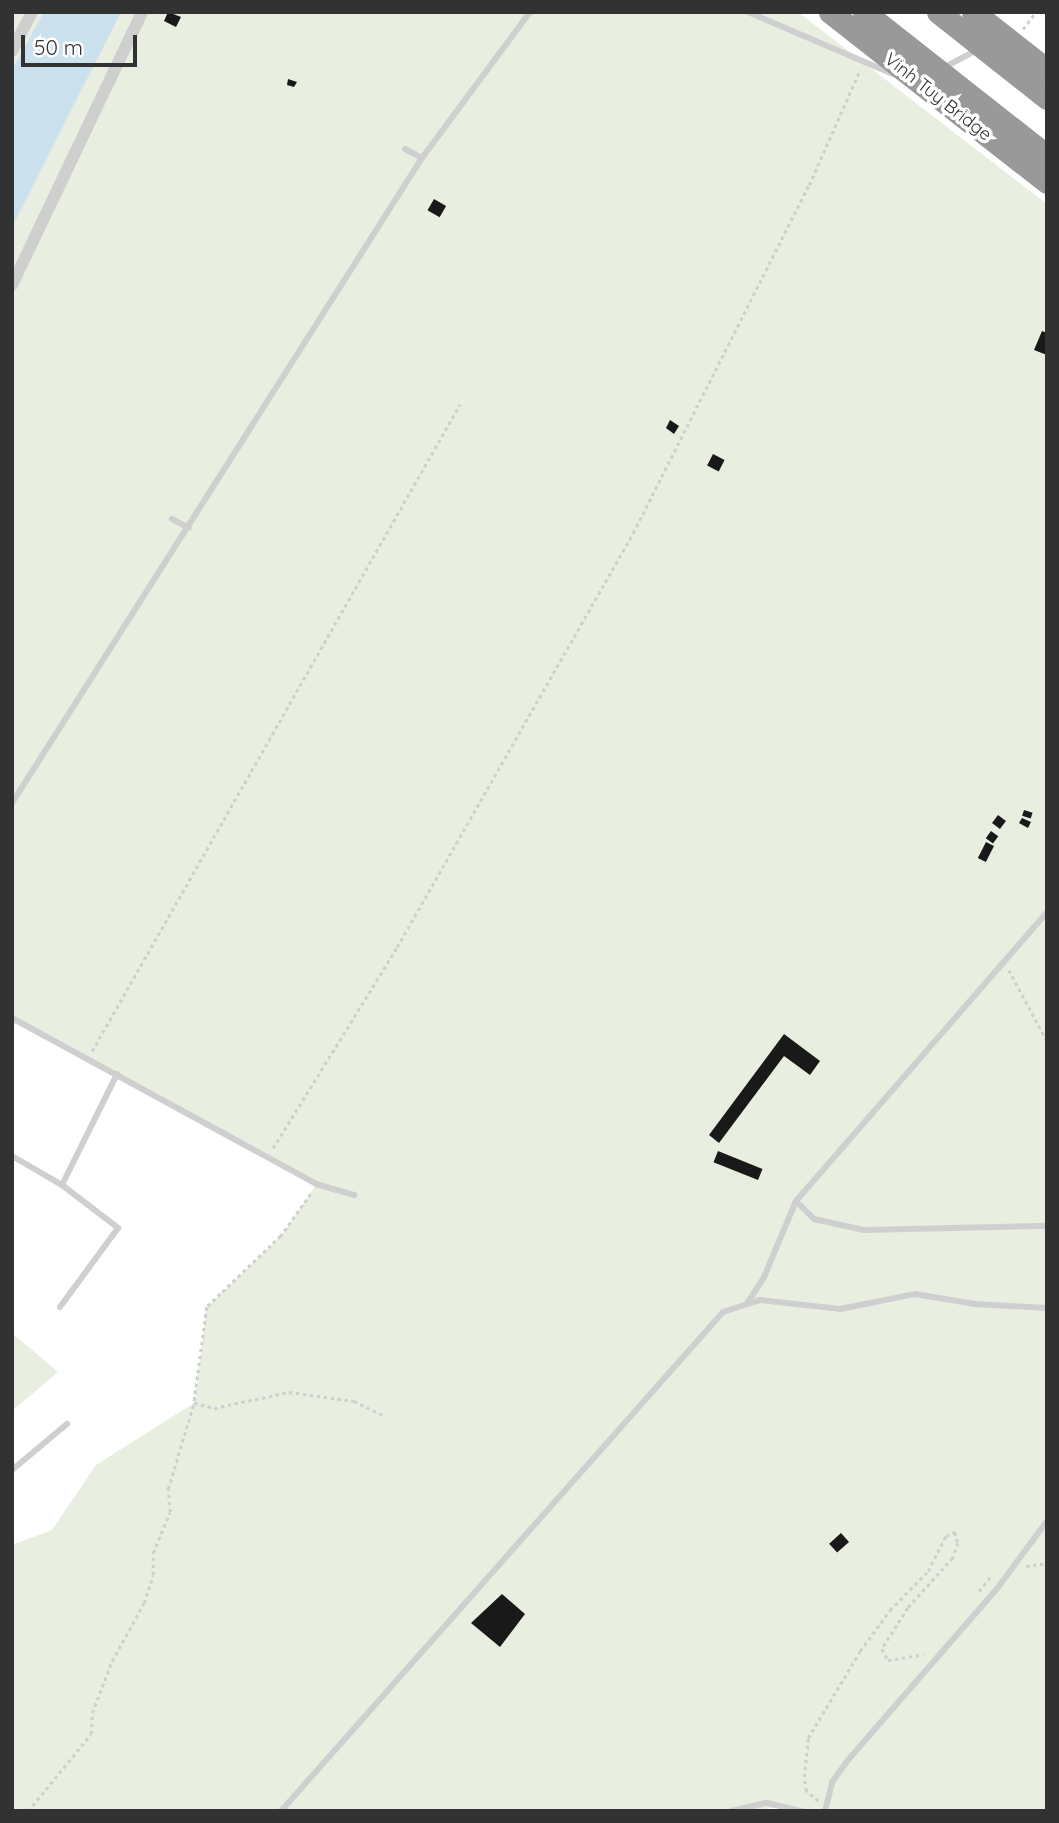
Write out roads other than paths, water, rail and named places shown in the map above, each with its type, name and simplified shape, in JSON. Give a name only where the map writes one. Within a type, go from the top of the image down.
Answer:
[{"type":"highway","name":"Vinh Tuy Bridge","points":[[830,12],[1047,182]]},
{"type":"highway","name":"Vinh Tuy Bridge","points":[[864,12],[1047,156]]},
{"type":"highway","points":[[937,12],[1047,98]]},
{"type":"highway","points":[[973,12],[1047,70]]},
{"type":"street","points":[[12,51],[32,12]]},
{"type":"street","points":[[12,285],[142,12]]},
{"type":"lane","points":[[12,803],[422,158],[530,12]]},
{"type":"lane","points":[[748,12],[863,64],[908,80],[960,62],[990,41],[1013,38]]},
{"type":"lane","points":[[980,12],[1047,64]]},
{"type":"lane","points":[[405,149],[422,158]]},
{"type":"lane","points":[[172,519],[188,528]]},
{"type":"lane","points":[[747,1302],[764,1276],[796,1201],[1006,964],[1047,912]]},
{"type":"lane","points":[[12,1018],[268,1155],[316,1184],[354,1195]]},
{"type":"lane","points":[[62,1185],[117,1074]]},
{"type":"lane","points":[[12,1156],[62,1185],[118,1228],[60,1307]]},
{"type":"lane","points":[[796,1201],[814,1219],[863,1230],[1047,1226]]},
{"type":"lane","points":[[281,1811],[723,1312],[747,1302],[839,1309],[915,1294],[975,1304],[1047,1308]]},
{"type":"lane","points":[[12,1470],[67,1424]]},
{"type":"lane","points":[[824,1811],[832,1782],[861,1743],[1013,1569],[1047,1521]]},
{"type":"lane","points":[[731,1811],[767,1803],[802,1811]]},
{"type":"water","points":[[44,12],[121,12],[12,227],[12,70]]}]
